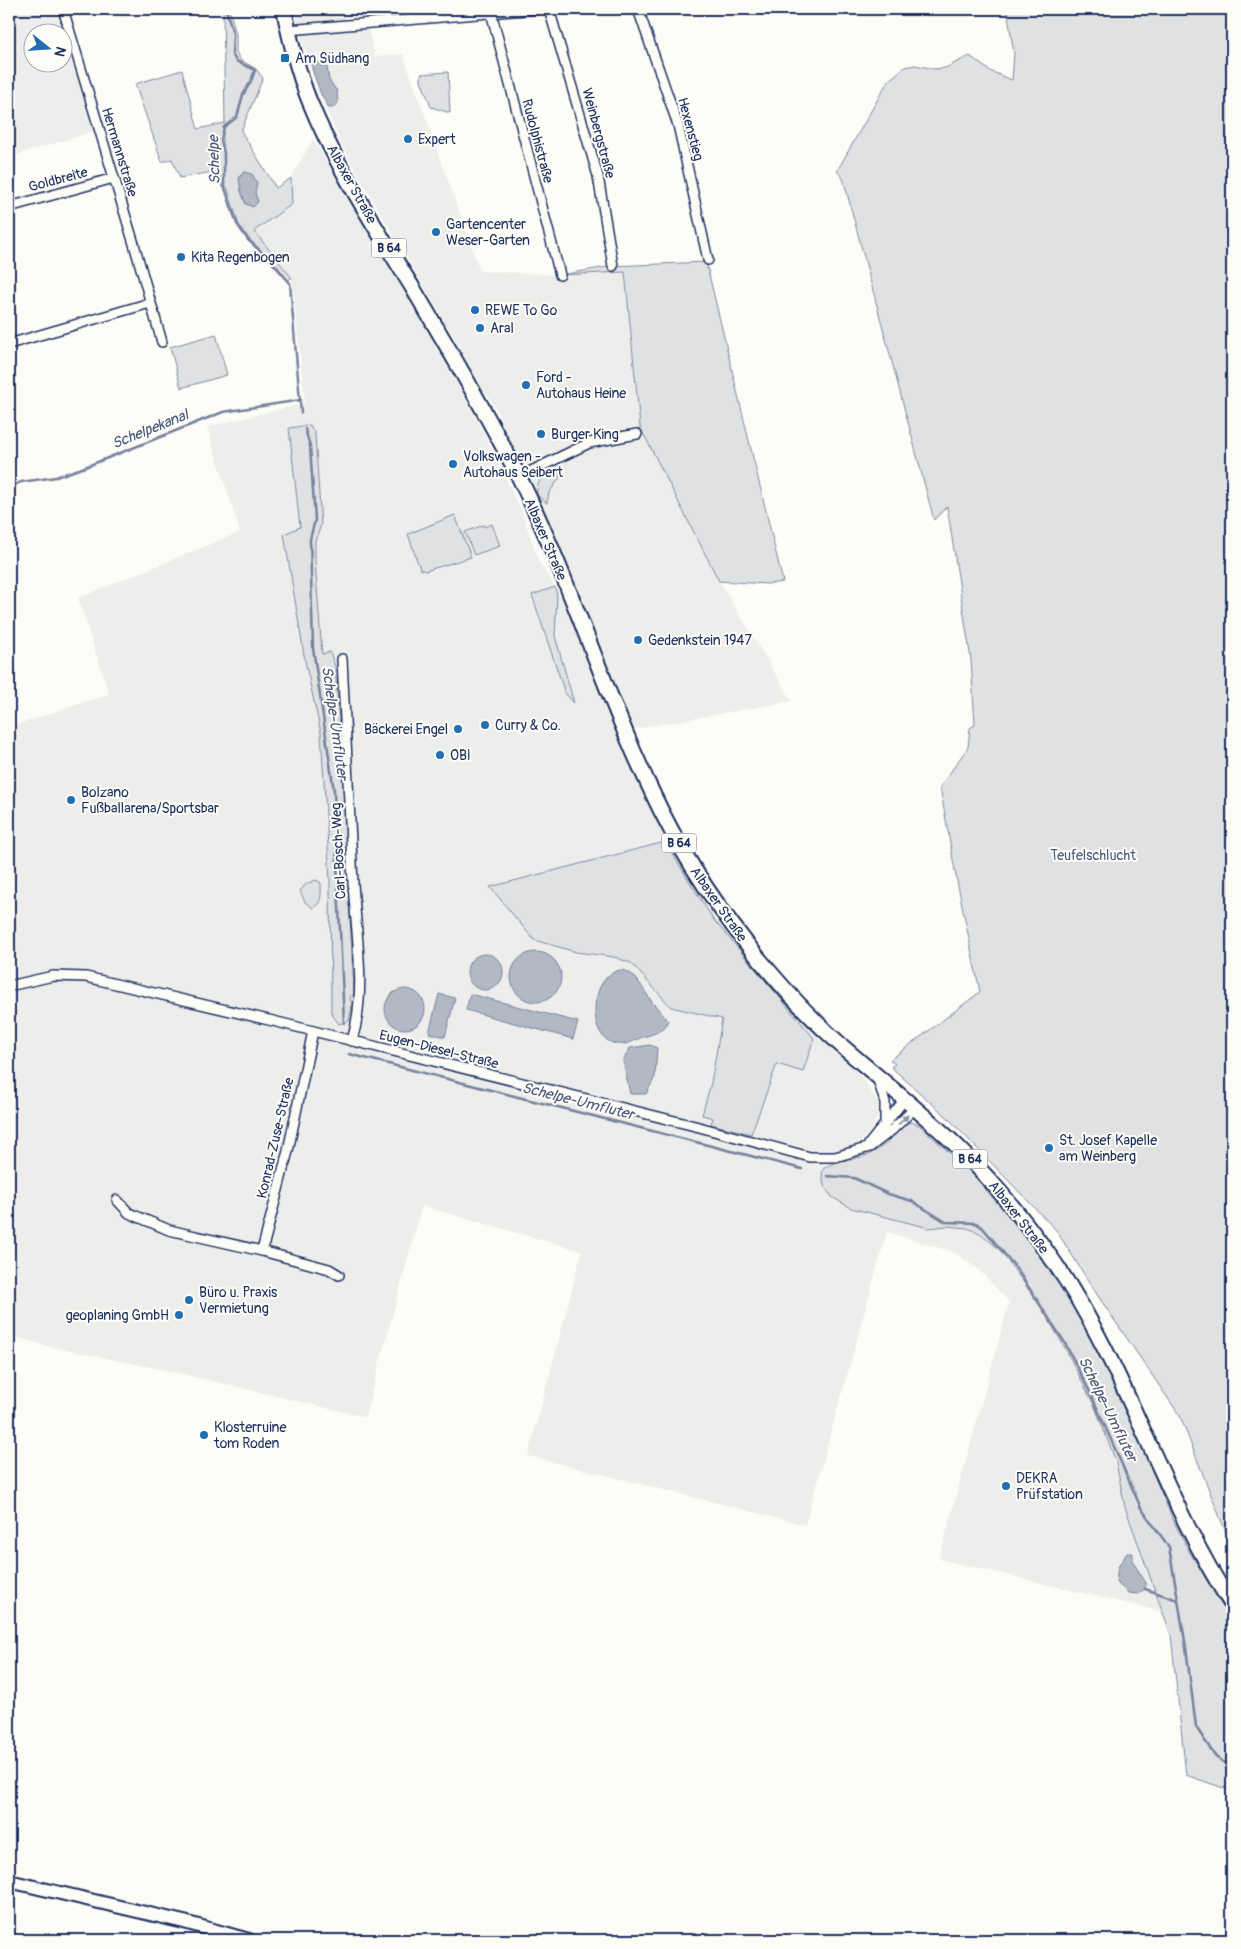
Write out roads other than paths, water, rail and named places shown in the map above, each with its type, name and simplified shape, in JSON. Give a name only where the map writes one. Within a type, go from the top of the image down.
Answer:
[{"type":"main road","name":"Albaxer Straße","points":[[284,9],[296,60],[307,95],[330,146],[363,205],[459,365],[519,477],[566,585],[639,764],[687,857],[725,915],[768,970],[815,1020],[910,1103],[986,1176],[1060,1271],[1102,1341],[1180,1512],[1206,1562],[1232,1605]]},
{"type":"street","name":"Hermannstraße","points":[[63,9],[162,342]]},
{"type":"street","points":[[288,30],[537,9]]},
{"type":"street","name":"Weinbergstraße","points":[[549,9],[598,176],[613,266]]},
{"type":"street","name":"Hexenstieg","points":[[638,9],[678,125],[708,260]]},
{"type":"street","name":"Rudolphistraße","points":[[491,12],[560,275]]},
{"type":"street","name":"Goldbreite","points":[[9,207],[114,178]]},
{"type":"street","points":[[9,344],[150,303]]},
{"type":"street","points":[[519,477],[589,443],[637,434]]},
{"type":"street","name":"Carl-Bosch-Weg","points":[[342,659],[353,884],[360,971],[359,1012],[352,1041]]},
{"type":"street","name":"Eugen-Diesel-Straße","points":[[9,986],[53,976],[86,977],[313,1031],[699,1127],[810,1157],[834,1158],[861,1150],[880,1140],[910,1103]]},
{"type":"street","name":"Konrad-Zuse-Straße","points":[[262,1251],[288,1150],[313,1031]]},
{"type":"street","points":[[876,1075],[885,1102],[886,1123]]},
{"type":"street","name":"Eugen-Diesel-Straße","points":[[861,1150],[886,1123],[910,1103]]},
{"type":"street","points":[[118,1200],[129,1213],[169,1230],[262,1251],[329,1269],[339,1275]]},
{"type":"street","points":[[9,1881],[184,1922],[249,1940]]},
{"type":"waterway","name":"Schelpe","points":[[226,9],[233,34],[232,54],[236,61],[255,70],[243,95],[237,117],[224,127],[221,140],[224,153],[224,185],[237,224],[248,240],[269,259],[290,283],[301,413]]},
{"type":"waterway","name":"Schelpekanal","points":[[9,488],[21,482],[56,477],[85,467],[223,412],[301,400]]},
{"type":"waterway","name":"Schelpe-Umfluter","points":[[305,429],[310,446],[315,520],[310,539],[313,648],[334,791],[344,1023]]},
{"type":"waterway","name":"Schelpe-Umfluter","points":[[349,1054],[802,1169]]},
{"type":"waterway","name":"Schelpe-Umfluter","points":[[827,1176],[854,1178],[888,1194],[912,1201],[946,1222],[976,1223],[983,1228],[1016,1268],[1065,1343],[1090,1392],[1141,1508],[1169,1547],[1186,1647],[1196,1727],[1215,1756],[1223,1762],[1232,1765]]},
{"type":"waterway","points":[[1145,1589],[1178,1600]]},
{"type":"place","name":"Am Südhang","points":[[285,58]]},
{"type":"place","name":"Expert","points":[[408,139]]},
{"type":"place","name":"Gartencenter Weser-Garten","points":[[436,232]]},
{"type":"place","name":"Kita Regenbogen","points":[[181,257]]},
{"type":"place","name":"REWE To Go","points":[[475,310]]},
{"type":"place","name":"Aral","points":[[480,328]]},
{"type":"place","name":"Ford - Autohaus Heine","points":[[526,385]]},
{"type":"place","name":"Burger King","points":[[541,434]]},
{"type":"place","name":"Volkswagen - Autohaus Seibert","points":[[453,464]]},
{"type":"place","name":"Gedenkstein 1947","points":[[638,640]]},
{"type":"place","name":"Curry & Co.","points":[[485,725]]},
{"type":"place","name":"Bäckerei Engel","points":[[458,729]]},
{"type":"place","name":"OBI","points":[[440,755]]},
{"type":"place","name":"Bolzano Fußballarena/Sportsbar","points":[[71,800]]},
{"type":"place","name":"St. Josef Kapelle am Weinberg","points":[[1049,1148]]},
{"type":"place","name":"Büro u. Praxis Vermietung","points":[[189,1300]]},
{"type":"place","name":"geoplaning GmbH","points":[[179,1315]]},
{"type":"place","name":"Klosterruine tom Roden","points":[[204,1435]]},
{"type":"place","name":"DEKRA Prüfstation","points":[[1006,1486]]},
{"type":"park label","name":"Teufelschlucht","points":[[1093,855]]}]
